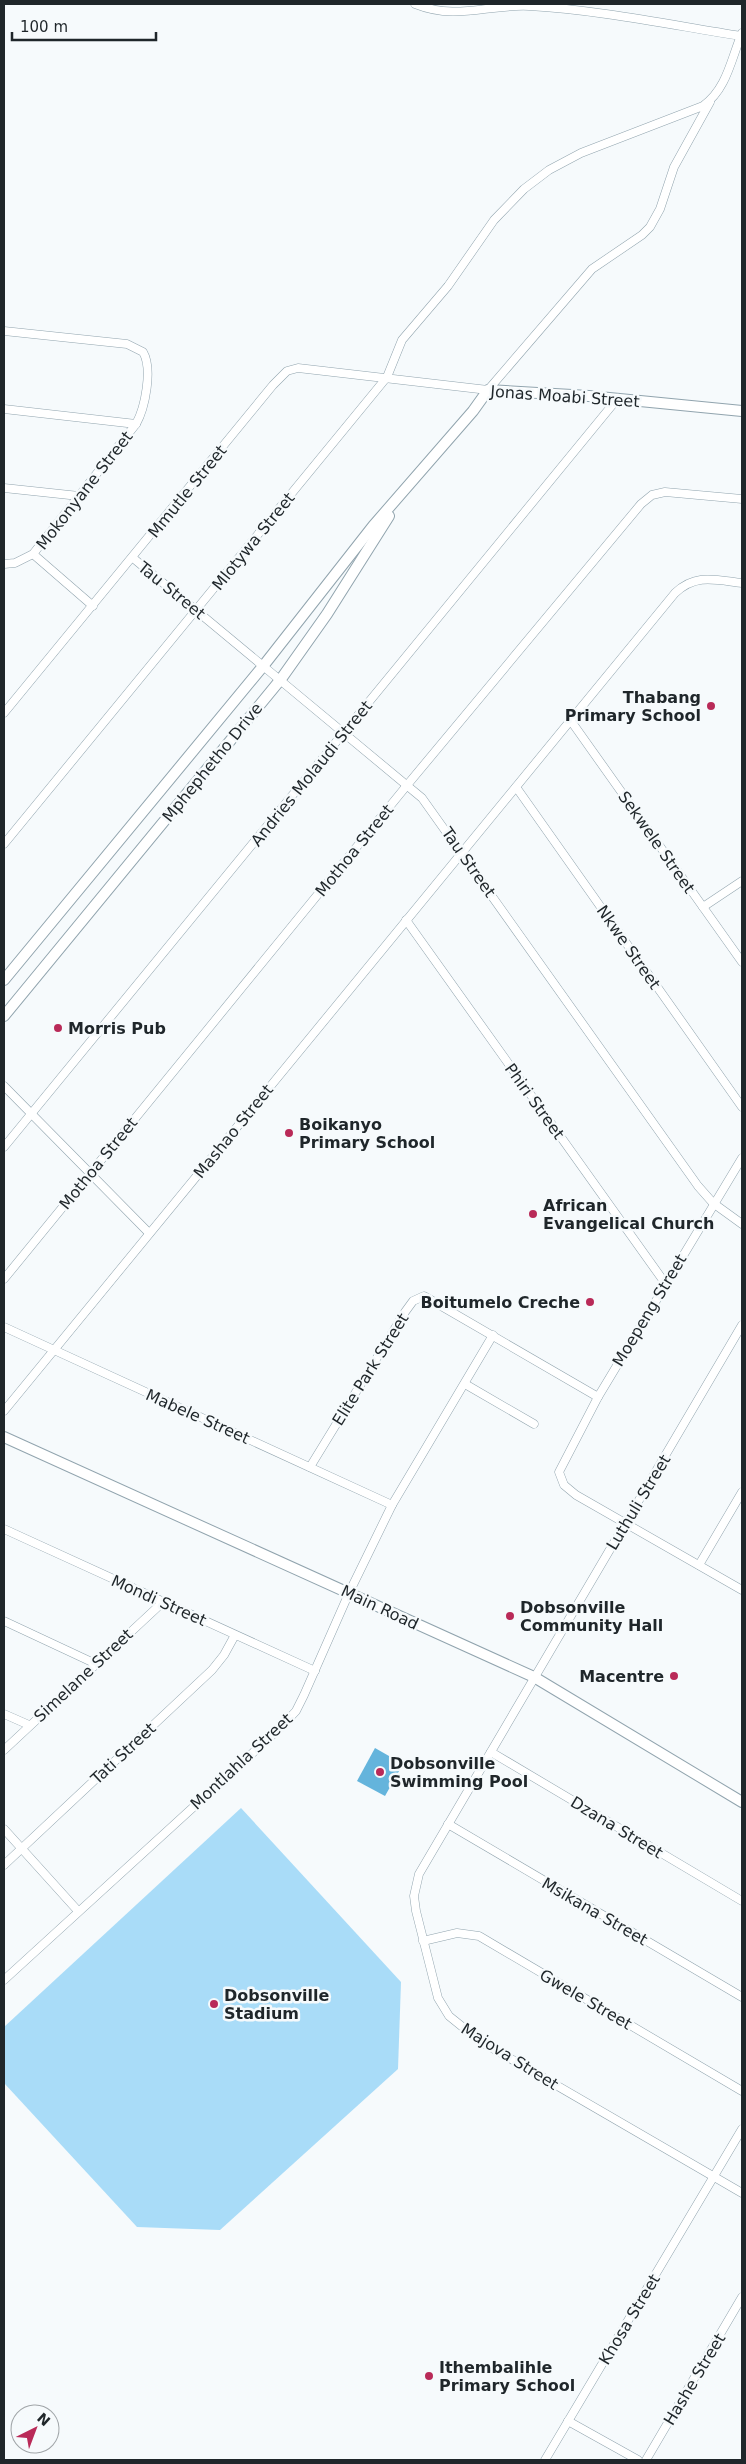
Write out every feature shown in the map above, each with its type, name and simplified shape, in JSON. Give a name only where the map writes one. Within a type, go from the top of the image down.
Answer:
[{"type":"street","points":[[416,4],[449,13],[507,6],[568,6],[742,34],[726,78],[711,100],[674,167],[660,209],[650,227],[642,235],[592,269],[573,288],[488,390]]},
{"type":"street","name":"Mlotywa Street","points":[[4,844],[387,377],[402,340],[448,286],[494,220],[524,189],[549,170],[580,153],[703,106],[711,100]]},
{"type":"street","points":[[4,331],[123,344],[139,349],[146,357],[147,368],[145,399],[136,424],[4,409]]},
{"type":"street","name":"Mmutle Street","points":[[4,713],[273,385],[287,372],[298,368],[387,377]]},
{"type":"street","name":"Jonas Moabi Street","points":[[387,377],[488,390],[618,398],[742,411]]},
{"type":"street","name":"Mphephetho Drive","points":[[4,980],[264,665],[373,526],[473,411],[488,390]]},
{"type":"street","name":"Andries Molaudi Street","points":[[4,1147],[618,398]]},
{"type":"street","name":"Mokonyane Street","points":[[4,564],[15,563],[33,554],[136,424]]},
{"type":"street","points":[[4,488],[79,496]]},
{"type":"street","name":"Mothoa Street","points":[[4,1279],[408,784],[648,498],[658,493],[672,492],[742,499]]},
{"type":"street","name":"Mphephetho Drive","points":[[4,1016],[281,679],[311,638],[402,494]]},
{"type":"street","points":[[33,554],[93,606]]},
{"type":"street","name":"Tau Street","points":[[133,558],[345,731],[408,784],[426,802],[698,1186],[713,1203],[742,1224]]},
{"type":"street","name":"Mashao Street","points":[[4,1410],[461,851],[572,721],[683,585],[699,579],[742,583]]},
{"type":"street","name":"Sekwele Street","points":[[572,721],[742,962]]},
{"type":"street","name":"Nkwe Street","points":[[516,787],[742,1107]]},
{"type":"street","points":[[703,907],[742,881]]},
{"type":"street","name":"Phiri Street","points":[[406,920],[665,1283]]},
{"type":"street","points":[[4,1086],[149,1233]]},
{"type":"street","name":"Moepeng Street","points":[[626,1523],[564,1485],[560,1479],[561,1465],[598,1397],[665,1283],[742,1158]]},
{"type":"street","name":"Elite Park Street","points":[[310,1467],[413,1302],[424,1296],[429,1297],[598,1397]]},
{"type":"street","name":"Luthuli Street","points":[[534,1677],[742,1325]]},
{"type":"street","name":"Mabele Street","points":[[4,1327],[392,1505]]},
{"type":"street","name":"Montlahla Street","points":[[4,1980],[280,1728],[296,1711],[349,1593],[392,1505],[493,1335]]},
{"type":"street","points":[[465,1384],[534,1424]]},
{"type":"street","name":"Main Road","points":[[4,1437],[534,1677],[742,1802]]},
{"type":"street","points":[[699,1564],[742,1492]]},
{"type":"street","points":[[626,1523],[742,1590]]},
{"type":"street","name":"Mondi Street","points":[[4,1530],[315,1671]]},
{"type":"street","name":"Simelane Street","points":[[4,1750],[162,1602]]},
{"type":"street","points":[[4,1621],[96,1664]]},
{"type":"street","name":"Tati Street","points":[[4,1865],[212,1670],[236,1635]]},
{"type":"street","name":"Majova Street","points":[[534,1677],[415,1883],[416,1911],[438,1998],[449,2016],[460,2027],[488,2046],[742,2193]]},
{"type":"street","points":[[4,1714],[29,1726]]},
{"type":"street","name":"Dzana Street","points":[[491,1752],[742,1901]]},
{"type":"street","name":"Msikana Street","points":[[448,1824],[742,1997]]},
{"type":"street","points":[[4,1829],[78,1911]]},
{"type":"street","name":"Gwele Street","points":[[423,1941],[458,1933],[479,1936],[742,2091]]},
{"type":"street","points":[[712,2177],[742,2129]]},
{"type":"street","name":"Khosa Street","points":[[545,2460],[712,2177]]},
{"type":"street","name":"Hashe Street","points":[[646,2460],[742,2297]]},
{"type":"street","points":[[568,2421],[638,2460]]},
{"type":"shaded area","name":"Dobsonville Swimming Pool","points":[[375,1748],[403,1764],[385,1796],[357,1781]]},
{"type":"shaded area","name":"Dobsonville Stadium","points":[[241,1808],[401,1982],[398,2069],[220,2230],[137,2227],[4,2083],[4,2027]]},
{"type":"place","name":"Thabang Primary School","points":[[711,706]]},
{"type":"place","name":"Morris Pub","points":[[58,1028]]},
{"type":"place","name":"Boikanyo Primary School","points":[[289,1133]]},
{"type":"place","name":"African Evangelical Church","points":[[533,1214]]},
{"type":"place","name":"Boitumelo Creche","points":[[590,1302]]},
{"type":"place","name":"Dobsonville Community Hall","points":[[510,1616]]},
{"type":"place","name":"Macentre","points":[[674,1676]]},
{"type":"place","name":"Dobsonville Swimming Pool","points":[[380,1772]]},
{"type":"place","name":"Dobsonville Stadium","points":[[214,2004]]},
{"type":"place","name":"Ithembalihle Primary School","points":[[429,2376]]}]
